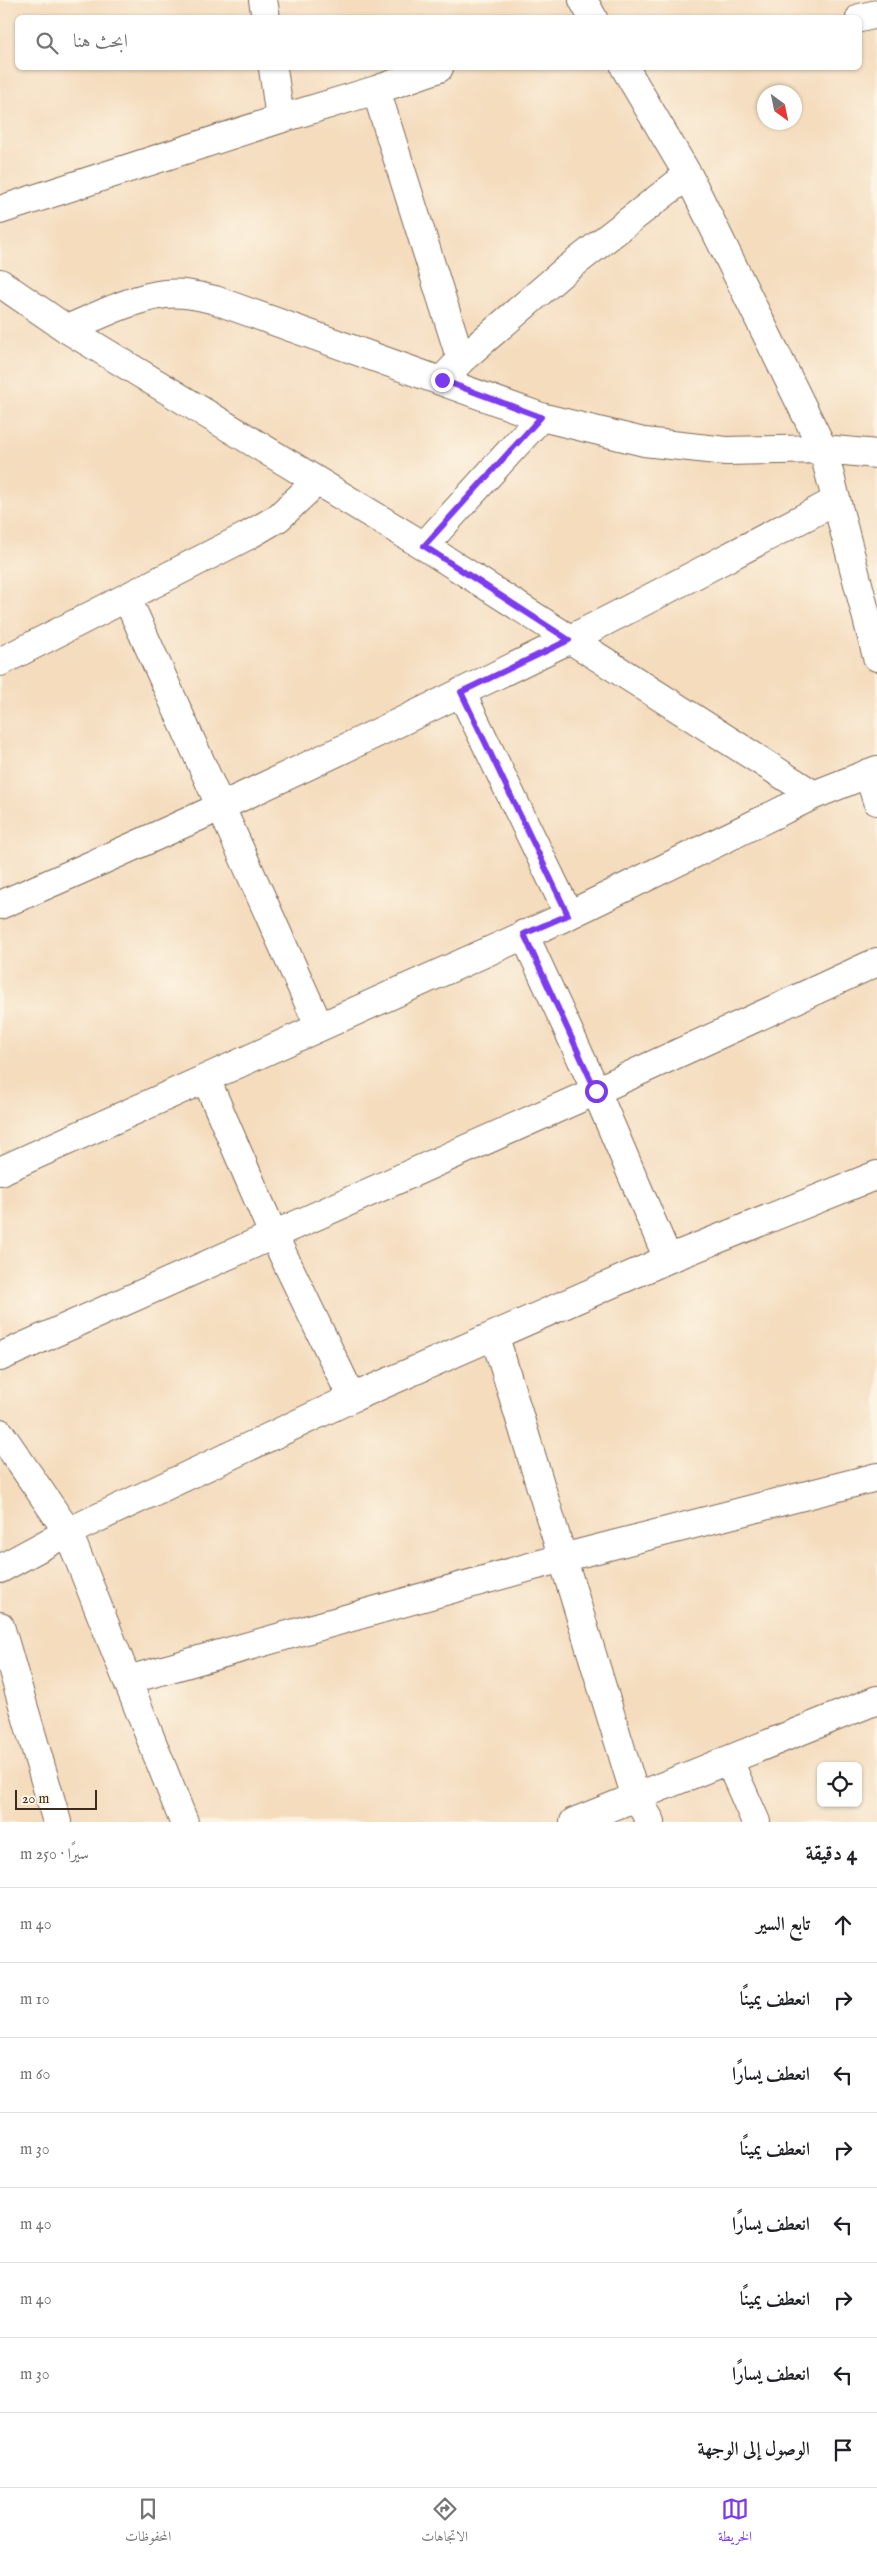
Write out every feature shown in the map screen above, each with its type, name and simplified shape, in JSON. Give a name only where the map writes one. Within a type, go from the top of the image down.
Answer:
[{"type":"street","points":[[264,0],[266,15]]},
{"type":"street","points":[[862,18],[877,14]]},
{"type":"street","points":[[273,70],[280,119]]},
{"type":"street","points":[[0,210],[434,70]]},
{"type":"street","points":[[635,70],[823,448],[877,656]]},
{"type":"street","points":[[376,90],[461,360]]},
{"type":"street","points":[[442,380],[461,360],[562,273],[688,176]]},
{"type":"street","points":[[0,283],[67,329],[424,546],[814,795]]},
{"type":"street","points":[[67,329],[141,299],[166,294],[192,294],[215,300],[442,380],[541,417],[644,442],[726,451],[823,448],[877,454]]},
{"type":"street","points":[[424,546],[541,417]]},
{"type":"street","points":[[0,662],[247,536],[278,518],[316,482]]},
{"type":"street","points":[[0,905],[123,852],[569,640],[836,501]]},
{"type":"street","points":[[127,598],[319,1026]]},
{"type":"street","points":[[461,692],[568,915]]},
{"type":"street","points":[[0,1170],[568,915],[814,795],[872,771],[877,801]]},
{"type":"street","points":[[524,934],[596,1091],[668,1259]]},
{"type":"street","points":[[0,1356],[596,1091],[877,962]]},
{"type":"street","points":[[206,1079],[273,1234],[352,1398]]},
{"type":"street","points":[[0,1569],[68,1532],[352,1398],[495,1337],[668,1259],[877,1175]]},
{"type":"street","points":[[495,1337],[636,1795],[650,1822]]},
{"type":"street","points":[[0,1433],[68,1532],[184,1822]]},
{"type":"street","points":[[128,1680],[562,1558],[877,1477]]},
{"type":"street","points":[[0,1626],[57,1822]]},
{"type":"street","points":[[574,1822],[636,1795],[729,1761],[877,1700]]},
{"type":"street","points":[[729,1761],[756,1822]]},
{"type":"route","points":[[442,380],[541,417],[424,546],[569,640],[461,692],[568,915],[524,934],[596,1091]]}]
